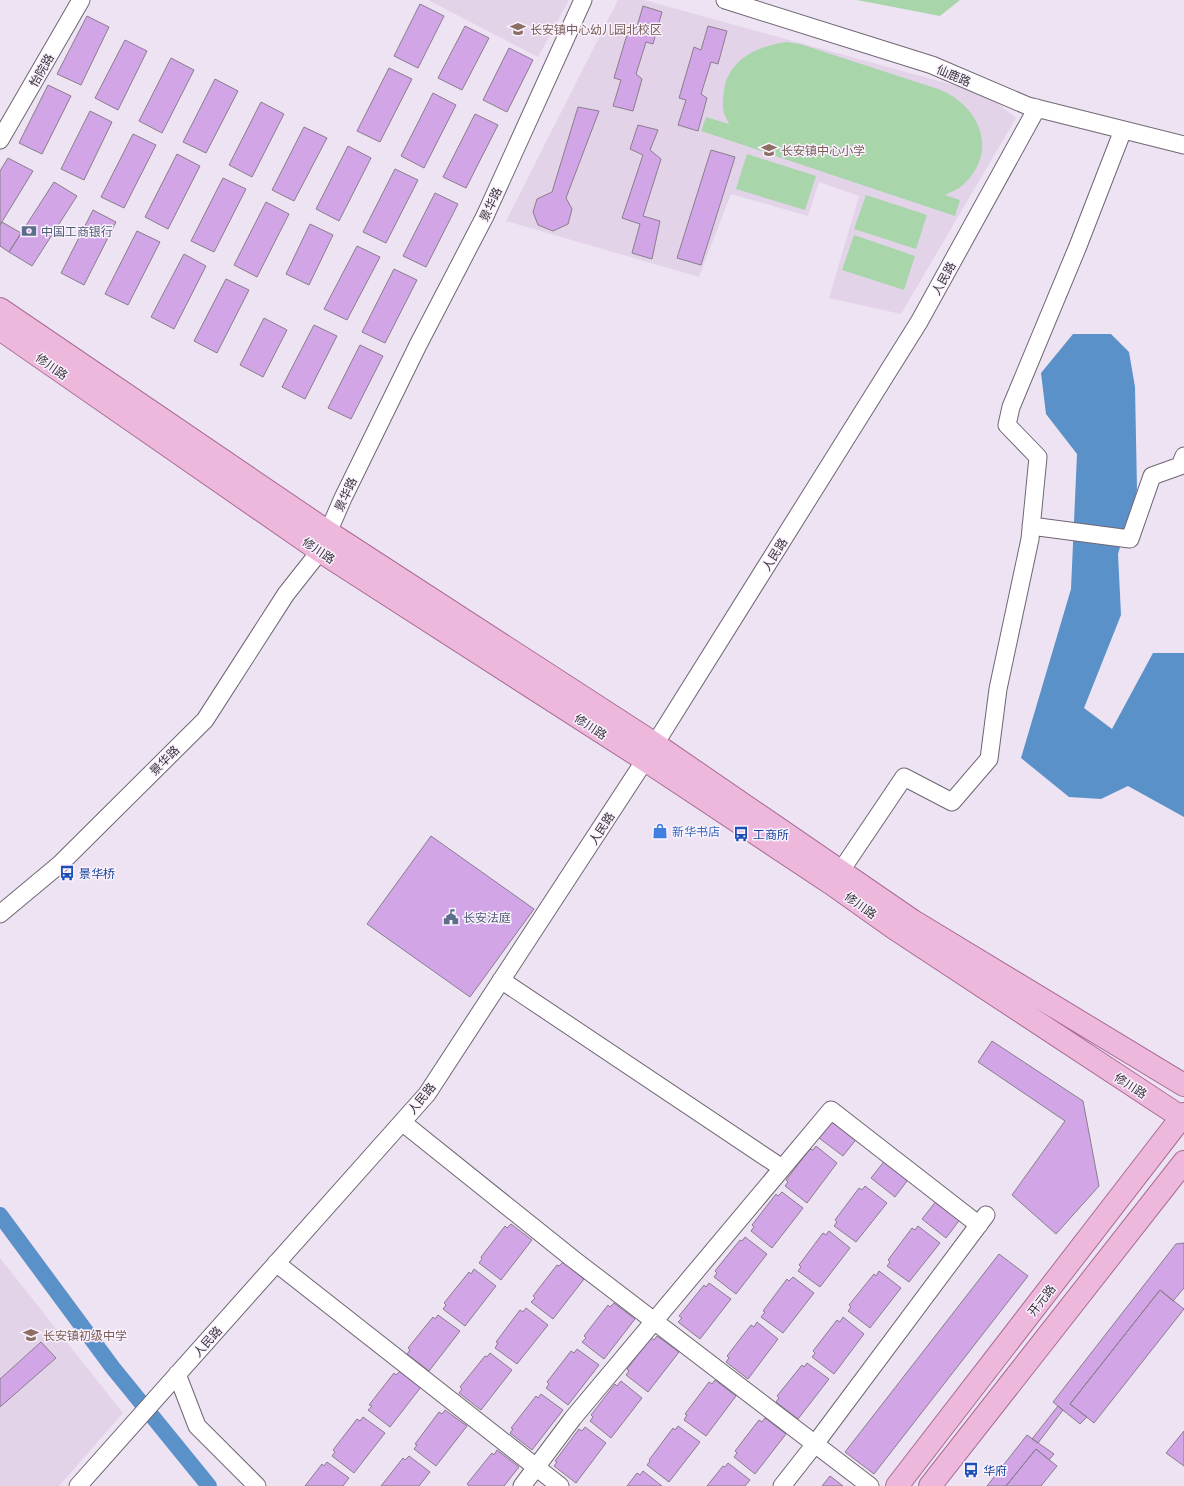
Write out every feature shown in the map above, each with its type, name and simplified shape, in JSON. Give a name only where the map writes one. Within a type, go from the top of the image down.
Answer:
[{"type":"main road","name":"修川路","points":[[0,309],[324,542]]},
{"type":"main road","name":"修川路","points":[[0,330],[324,542],[650,752],[836,877],[913,921],[1184,1086]]},
{"type":"main road","name":"修川路","points":[[836,877],[894,928],[1183,1117]]},
{"type":"main road","name":"开元路","points":[[897,1486],[1183,1117]]},
{"type":"main road","points":[[930,1486],[1184,1162]]},
{"type":"street","name":"怡院路","points":[[0,140],[81,0]]},
{"type":"street","name":"景华路","points":[[0,914],[60,864],[205,720],[286,594],[324,542],[346,491],[485,216],[583,0]]},
{"type":"street","name":"仙鹿路","points":[[725,0],[932,65],[1028,106],[1184,145]]},
{"type":"street","name":"人民路","points":[[78,1486],[427,1094],[650,752],[919,322],[1037,108]]},
{"type":"street","points":[[836,877],[904,777],[952,802],[989,759],[998,689],[1030,539],[1038,457],[1007,425],[1011,407],[1078,246],[1123,130]]},
{"type":"street","points":[[1031,526],[1130,539],[1152,476],[1180,466],[1184,456]]},
{"type":"street","points":[[502,980],[782,1168]]},
{"type":"street","points":[[522,1486],[573,1418],[831,1110],[982,1220],[782,1486]]},
{"type":"street","points":[[402,1122],[573,1259],[870,1486]]},
{"type":"street","points":[[276,1263],[560,1486]]},
{"type":"street","points":[[174,1378],[197,1426],[256,1486]]},
{"type":"shaded area","name":"长安镇中心幼儿园北校区","points":[[428,0],[569,0],[538,57]]},
{"type":"shaded area","name":"长安镇中心小学","points":[[618,0],[644,0],[986,94],[1016,118],[901,314],[829,298],[859,196],[819,182],[808,216],[731,194],[699,277],[506,221]]},
{"type":"shaded area","name":"长安镇初级中学","points":[[0,1258],[123,1413],[59,1486],[0,1486]]},
{"type":"green space","points":[[857,0],[960,0],[940,16]]},
{"type":"green space","points":[[787,42],[800,44],[941,90],[955,98],[966,108],[975,119],[980,131],[982,145],[980,158],[974,171],[962,186],[945,195],[960,200],[955,216],[701,131],[706,117],[729,124],[723,110],[724,91],[731,70],[738,62],[755,51]]},
{"type":"green space","points":[[747,154],[816,176],[805,210],[736,189]]},
{"type":"green space","points":[[866,195],[927,215],[916,249],[854,229]]},
{"type":"green space","points":[[854,235],[915,256],[904,290],[842,270]]},
{"type":"water","points":[[1073,334],[1111,334],[1129,352],[1135,387],[1137,490],[1118,554],[1121,615],[1084,708],[1112,729],[1153,653],[1184,653],[1184,817],[1128,786],[1101,799],[1069,797],[1021,758],[1071,589],[1077,454],[1046,414],[1041,373]]},
{"type":"building","points":[[420,4],[444,16],[418,68],[394,56]]},
{"type":"building","points":[[643,6],[662,12],[653,44],[646,42],[636,74],[642,79],[633,111],[613,106],[621,80],[614,78],[629,28],[636,30]]},
{"type":"building","points":[[87,16],[109,27],[81,85],[57,74]]},
{"type":"building","points":[[465,26],[489,38],[462,90],[438,78]]},
{"type":"building","points":[[708,26],[727,31],[718,64],[711,62],[701,94],[707,98],[698,131],[678,125],[686,100],[679,98],[694,47],[701,50]]},
{"type":"building","points":[[125,40],[147,51],[118,110],[95,98]]},
{"type":"building","points":[[509,48],[533,60],[507,112],[483,100]]},
{"type":"building","points":[[171,58],[194,70],[162,133],[139,121]]},
{"type":"building","points":[[389,68],[412,79],[380,142],[357,131]]},
{"type":"building","points":[[215,79],[238,91],[206,153],[183,142]]},
{"type":"building","points":[[48,85],[71,96],[42,154],[19,143]]},
{"type":"building","points":[[433,93],[456,105],[424,168],[401,156]]},
{"type":"building","points":[[261,102],[284,114],[252,177],[229,165]]},
{"type":"building","points":[[578,107],[599,111],[566,198],[572,209],[568,224],[553,231],[538,225],[533,212],[537,199],[552,192]]},
{"type":"building","points":[[90,111],[112,122],[84,180],[61,169]]},
{"type":"building","points":[[475,114],[498,125],[466,188],[443,177]]},
{"type":"building","points":[[638,125],[658,130],[650,150],[661,159],[643,216],[660,221],[652,259],[632,253],[640,224],[622,218],[643,155],[630,149]]},
{"type":"building","points":[[304,127],[327,138],[294,201],[272,190]]},
{"type":"building","points":[[133,134],[156,145],[124,208],[101,197]]},
{"type":"building","points":[[348,146],[371,158],[339,221],[316,209]]},
{"type":"building","points":[[711,150],[735,157],[701,265],[677,258]]},
{"type":"building","points":[[177,154],[200,166],[168,229],[145,217]]},
{"type":"building","points":[[8,158],[33,171],[0,225],[0,171]]},
{"type":"building","points":[[395,169],[418,180],[386,243],[363,232]]},
{"type":"building","points":[[223,178],[246,189],[214,252],[191,241]]},
{"type":"building","points":[[54,182],[77,196],[32,266],[9,252]]},
{"type":"building","points":[[435,193],[458,204],[426,267],[403,256]]},
{"type":"building","points":[[266,202],[289,214],[257,277],[234,265]]},
{"type":"building","points":[[93,210],[116,222],[84,285],[61,273]]},
{"type":"building","points":[[2,222],[21,233],[9,252],[0,246],[0,225]]},
{"type":"building","points":[[310,224],[333,235],[309,285],[286,274]]},
{"type":"building","points":[[137,231],[160,242],[128,305],[105,294]]},
{"type":"building","points":[[357,246],[380,257],[347,320],[324,309]]},
{"type":"building","points":[[184,254],[206,266],[174,329],[151,317]]},
{"type":"building","points":[[394,269],[417,280],[385,343],[362,332]]},
{"type":"building","points":[[226,279],[249,290],[217,353],[194,341]]},
{"type":"building","points":[[264,318],[287,330],[263,377],[240,365]]},
{"type":"building","points":[[314,325],[337,336],[305,399],[282,387]]},
{"type":"building","points":[[360,345],[383,356],[351,419],[328,408]]},
{"type":"building","name":"长安法庭","points":[[431,836],[534,909],[470,997],[367,924]]},
{"type":"building","points":[[992,1041],[1083,1101],[1099,1186],[1056,1234],[1012,1195],[1065,1121],[978,1062]]},
{"type":"building","points":[[834,1118],[858,1137],[843,1156],[819,1138]]},
{"type":"building","points":[[816,1146],[837,1163],[807,1203],[785,1186],[788,1182],[786,1180],[810,1149],[813,1150]]},
{"type":"building","points":[[886,1159],[910,1177],[895,1197],[871,1178]]},
{"type":"building","points":[[865,1186],[887,1203],[856,1242],[834,1226],[837,1222],[835,1220],[859,1188],[862,1190]]},
{"type":"building","points":[[782,1192],[803,1208],[772,1248],[751,1231],[754,1227],[752,1225],[776,1194],[778,1196]]},
{"type":"building","points":[[937,1200],[961,1218],[946,1238],[922,1219]]},
{"type":"building","points":[[511,1224],[532,1240],[501,1280],[479,1263],[482,1259],[481,1257],[505,1226],[507,1228]]},
{"type":"building","points":[[918,1226],[940,1243],[909,1282],[887,1266],[890,1262],[888,1260],[912,1228],[915,1230]]},
{"type":"building","points":[[829,1231],[850,1248],[820,1287],[798,1271],[801,1267],[799,1265],[823,1233],[826,1235]]},
{"type":"building","points":[[745,1237],[767,1254],[736,1294],[714,1277],[717,1273],[715,1271],[740,1240],[742,1241]]},
{"type":"building","points":[[1184,1243],[1184,1288],[1173,1301],[1160,1290],[1070,1404],[1087,1417],[1080,1424],[1053,1402],[1176,1244]]},
{"type":"building","points":[[999,1254],[1028,1276],[874,1474],[845,1452]]},
{"type":"building","points":[[563,1262],[584,1279],[553,1319],[531,1302],[535,1298],[533,1296],[557,1265],[559,1266]]},
{"type":"building","points":[[474,1269],[496,1286],[465,1326],[443,1309],[446,1305],[444,1303],[469,1272],[471,1274]]},
{"type":"building","points":[[879,1271],[901,1288],[870,1328],[848,1311],[851,1307],[849,1305],[874,1274],[876,1276]]},
{"type":"building","points":[[793,1277],[814,1293],[783,1333],[761,1317],[765,1312],[763,1311],[787,1279],[789,1281]]},
{"type":"building","points":[[709,1283],[731,1299],[700,1339],[678,1322],[682,1318],[679,1316],[704,1285],[706,1287]]},
{"type":"building","points":[[1160,1290],[1184,1309],[1094,1423],[1070,1404]]},
{"type":"building","points":[[614,1303],[635,1319],[604,1359],[582,1342],[586,1338],[584,1336],[608,1305],[610,1307]]},
{"type":"building","points":[[526,1308],[548,1325],[517,1364],[495,1348],[498,1343],[496,1342],[520,1310],[523,1312]]},
{"type":"building","points":[[438,1315],[460,1331],[429,1371],[407,1354],[410,1350],[408,1348],[433,1317],[435,1319]]},
{"type":"building","points":[[843,1317],[864,1334],[834,1374],[812,1357],[815,1353],[813,1351],[837,1320],[840,1322]]},
{"type":"building","points":[[757,1322],[778,1339],[748,1379],[726,1362],[729,1358],[727,1356],[751,1325],[754,1327]]},
{"type":"building","points":[[657,1336],[679,1352],[648,1392],[626,1375],[629,1371],[627,1369],[651,1338],[654,1340]]},
{"type":"building","points":[[41,1342],[56,1358],[0,1407],[0,1379]]},
{"type":"building","points":[[577,1349],[599,1365],[568,1405],[546,1388],[549,1384],[547,1382],[571,1351],[574,1353]]},
{"type":"building","points":[[490,1353],[512,1370],[481,1410],[459,1393],[462,1389],[460,1387],[485,1356],[487,1357]]},
{"type":"building","points":[[807,1363],[829,1379],[798,1419],[776,1402],[779,1398],[777,1396],[802,1365],[804,1367]]},
{"type":"building","points":[[400,1371],[421,1387],[390,1427],[368,1410],[372,1406],[369,1405],[394,1373],[396,1375]]},
{"type":"building","points":[[715,1380],[736,1396],[706,1436],[684,1420],[687,1415],[685,1414],[709,1382],[712,1384]]},
{"type":"building","points":[[621,1381],[642,1398],[611,1438],[590,1421],[593,1417],[591,1415],[615,1384],[617,1386]]},
{"type":"building","points":[[541,1394],[563,1410],[532,1450],[510,1433],[513,1429],[511,1428],[536,1396],[538,1398]]},
{"type":"building","points":[[1058,1406],[1063,1410],[1038,1443],[1032,1439]]},
{"type":"building","points":[[445,1410],[467,1426],[436,1466],[414,1449],[417,1445],[415,1444],[439,1412],[442,1414]]},
{"type":"building","points":[[363,1417],[385,1433],[354,1473],[332,1456],[335,1452],[333,1450],[357,1419],[360,1421]]},
{"type":"building","points":[[765,1418],[786,1434],[755,1474],[734,1457],[737,1453],[735,1451],[759,1420],[762,1422]]},
{"type":"building","points":[[678,1426],[700,1442],[669,1482],[647,1465],[650,1461],[649,1460],[673,1428],[675,1430]]},
{"type":"building","points":[[585,1427],[606,1443],[576,1483],[554,1466],[557,1462],[555,1461],[579,1429],[582,1431]]},
{"type":"building","points":[[1184,1431],[1184,1466],[1166,1453]]},
{"type":"building","points":[[1027,1435],[1054,1454],[1049,1460],[1036,1449],[1006,1486],[987,1486]]},
{"type":"building","points":[[1036,1449],[1057,1466],[1041,1486],[1006,1486]]},
{"type":"building","points":[[497,1450],[519,1467],[504,1486],[469,1486],[467,1484],[492,1453],[494,1455]]},
{"type":"building","points":[[409,1456],[430,1472],[419,1486],[381,1486],[403,1458],[405,1460]]},
{"type":"building","points":[[327,1462],[349,1478],[343,1486],[305,1486],[322,1464],[324,1466]]},
{"type":"building","points":[[728,1463],[750,1480],[745,1486],[707,1486],[723,1466],[725,1467]]},
{"type":"building","points":[[643,1471],[662,1486],[627,1486],[637,1473],[640,1475]]},
{"type":"building","points":[[830,1476],[843,1486],[822,1486]]},
{"type":"waterway","points":[[0,1215],[113,1368],[209,1486]]},
{"type":"place","name":"长安镇中心幼儿园北校区","points":[[518,29]]},
{"type":"place","name":"长安镇中心小学","points":[[769,150]]},
{"type":"place","name":"中国工商银行","points":[[29,231]]},
{"type":"place","name":"新华书店","points":[[660,831]]},
{"type":"place","name":"工商所","points":[[741,834]]},
{"type":"place","name":"景华桥","points":[[67,873]]},
{"type":"place","name":"长安法庭","points":[[451,917]]},
{"type":"place","name":"长安镇初级中学","points":[[31,1335]]},
{"type":"place","name":"华府","points":[[971,1470]]}]
